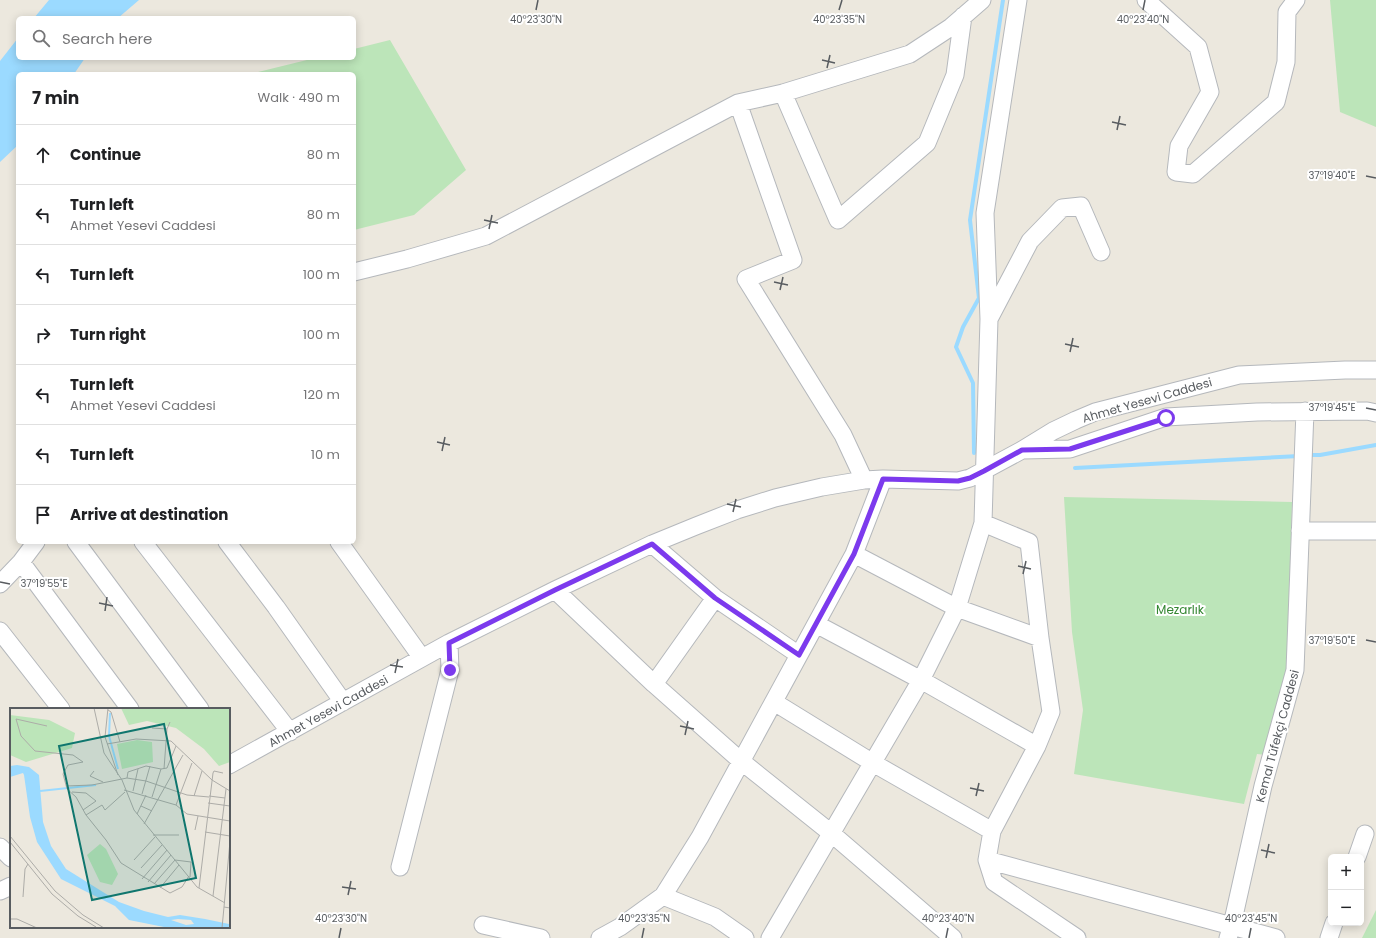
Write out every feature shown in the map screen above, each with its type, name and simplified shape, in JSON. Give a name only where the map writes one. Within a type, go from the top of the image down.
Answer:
[{"type":"street","points":[[356,272],[407,259],[486,236],[738,103],[783,93],[910,54],[951,27],[982,0]]},
{"type":"street","points":[[770,938],[921,680],[957,608],[983,523],[989,319],[985,213],[1018,0]]},
{"type":"street","points":[[1146,0],[1198,46],[1210,92],[1179,146],[1176,172],[1193,174],[1276,102],[1286,62],[1287,12],[1296,0]]},
{"type":"street","points":[[783,93],[838,220],[927,143],[955,75],[963,16]]},
{"type":"street","points":[[738,103],[793,260],[746,280],[843,435],[864,480]]},
{"type":"street","points":[[989,319],[1030,241],[1062,208],[1081,206],[1101,252]]},
{"type":"street","name":"Ahmet Yesevi Caddesi","points":[[232,758],[290,732],[449,643],[555,590],[652,544],[737,510],[796,492],[864,480],[883,479],[958,481],[970,478],[1022,450],[1053,431],[1095,412],[1239,375],[1376,370]]},
{"type":"street","name":"Kemal Tüfekçi Caddesi","points":[[1230,932],[1263,786],[1295,670],[1305,411]]},
{"type":"street","points":[[1022,450],[1070,449],[1166,418],[1257,412],[1367,411],[1376,413]]},
{"type":"street","points":[[600,938],[620,927],[663,896],[700,838],[854,554],[883,479]]},
{"type":"street","points":[[983,523],[1029,542],[1040,638],[1051,712],[1037,746],[992,831],[986,860],[994,882],[1077,938]]},
{"type":"street","points":[[1300,531],[1376,531]]},
{"type":"street","points":[[0,584],[21,562],[34,544]]},
{"type":"street","points":[[77,544],[199,708]]},
{"type":"street","points":[[145,544],[290,732]]},
{"type":"street","points":[[229,544],[276,607],[343,702]]},
{"type":"street","points":[[340,544],[422,658]]},
{"type":"street","points":[[652,544],[715,598],[799,655]]},
{"type":"street","points":[[854,554],[957,608],[1040,638]]},
{"type":"street","points":[[21,562],[129,708]]},
{"type":"street","points":[[555,590],[654,684],[741,761],[831,833],[952,938]]},
{"type":"street","points":[[654,684],[715,598]]},
{"type":"street","points":[[816,624],[921,680],[1037,746]]},
{"type":"street","points":[[0,631],[60,708]]},
{"type":"street","points":[[400,867],[450,670],[449,643]]},
{"type":"street","points":[[774,702],[873,763],[992,831]]},
{"type":"street","points":[[1358,854],[1365,834]]},
{"type":"street","points":[[0,846],[10,857]]},
{"type":"street","points":[[986,860],[1230,932],[1276,938]]},
{"type":"street","points":[[0,891],[10,886]]},
{"type":"street","points":[[663,896],[715,917],[745,938]]},
{"type":"street","points":[[483,925],[541,938]]},
{"type":"street","points":[[1329,938],[1333,926]]},
{"type":"green space","points":[[1330,0],[1376,0],[1376,127],[1340,112]]},
{"type":"green space","points":[[390,40],[466,170],[414,215],[356,230],[356,72],[258,72],[307,60],[356,60],[356,48]]},
{"type":"green space","name":"Mezarlık","points":[[1064,497],[1292,502],[1287,678],[1266,755],[1257,754],[1244,804],[1074,774],[1083,710],[1072,632]]},
{"type":"green space","points":[[1376,910],[1376,938],[1362,938]]},
{"type":"water","points":[[49,0],[139,0],[120,16],[36,16]]},
{"type":"water","points":[[16,41],[16,60],[84,60],[75,72],[16,72],[16,147],[0,162],[0,61]]},
{"type":"waterway","points":[[974,453],[973,383],[956,347],[963,327],[979,298],[970,220],[1003,0]]},
{"type":"waterway","points":[[1307,455],[1320,455],[1376,445]]},
{"type":"waterway","points":[[1075,468],[1299,456]]},
{"type":"route","points":[[450,670],[449,643],[652,544],[715,598],[799,655],[854,554],[883,479],[958,481],[970,478],[1022,450],[1070,449],[1166,418]]}]
